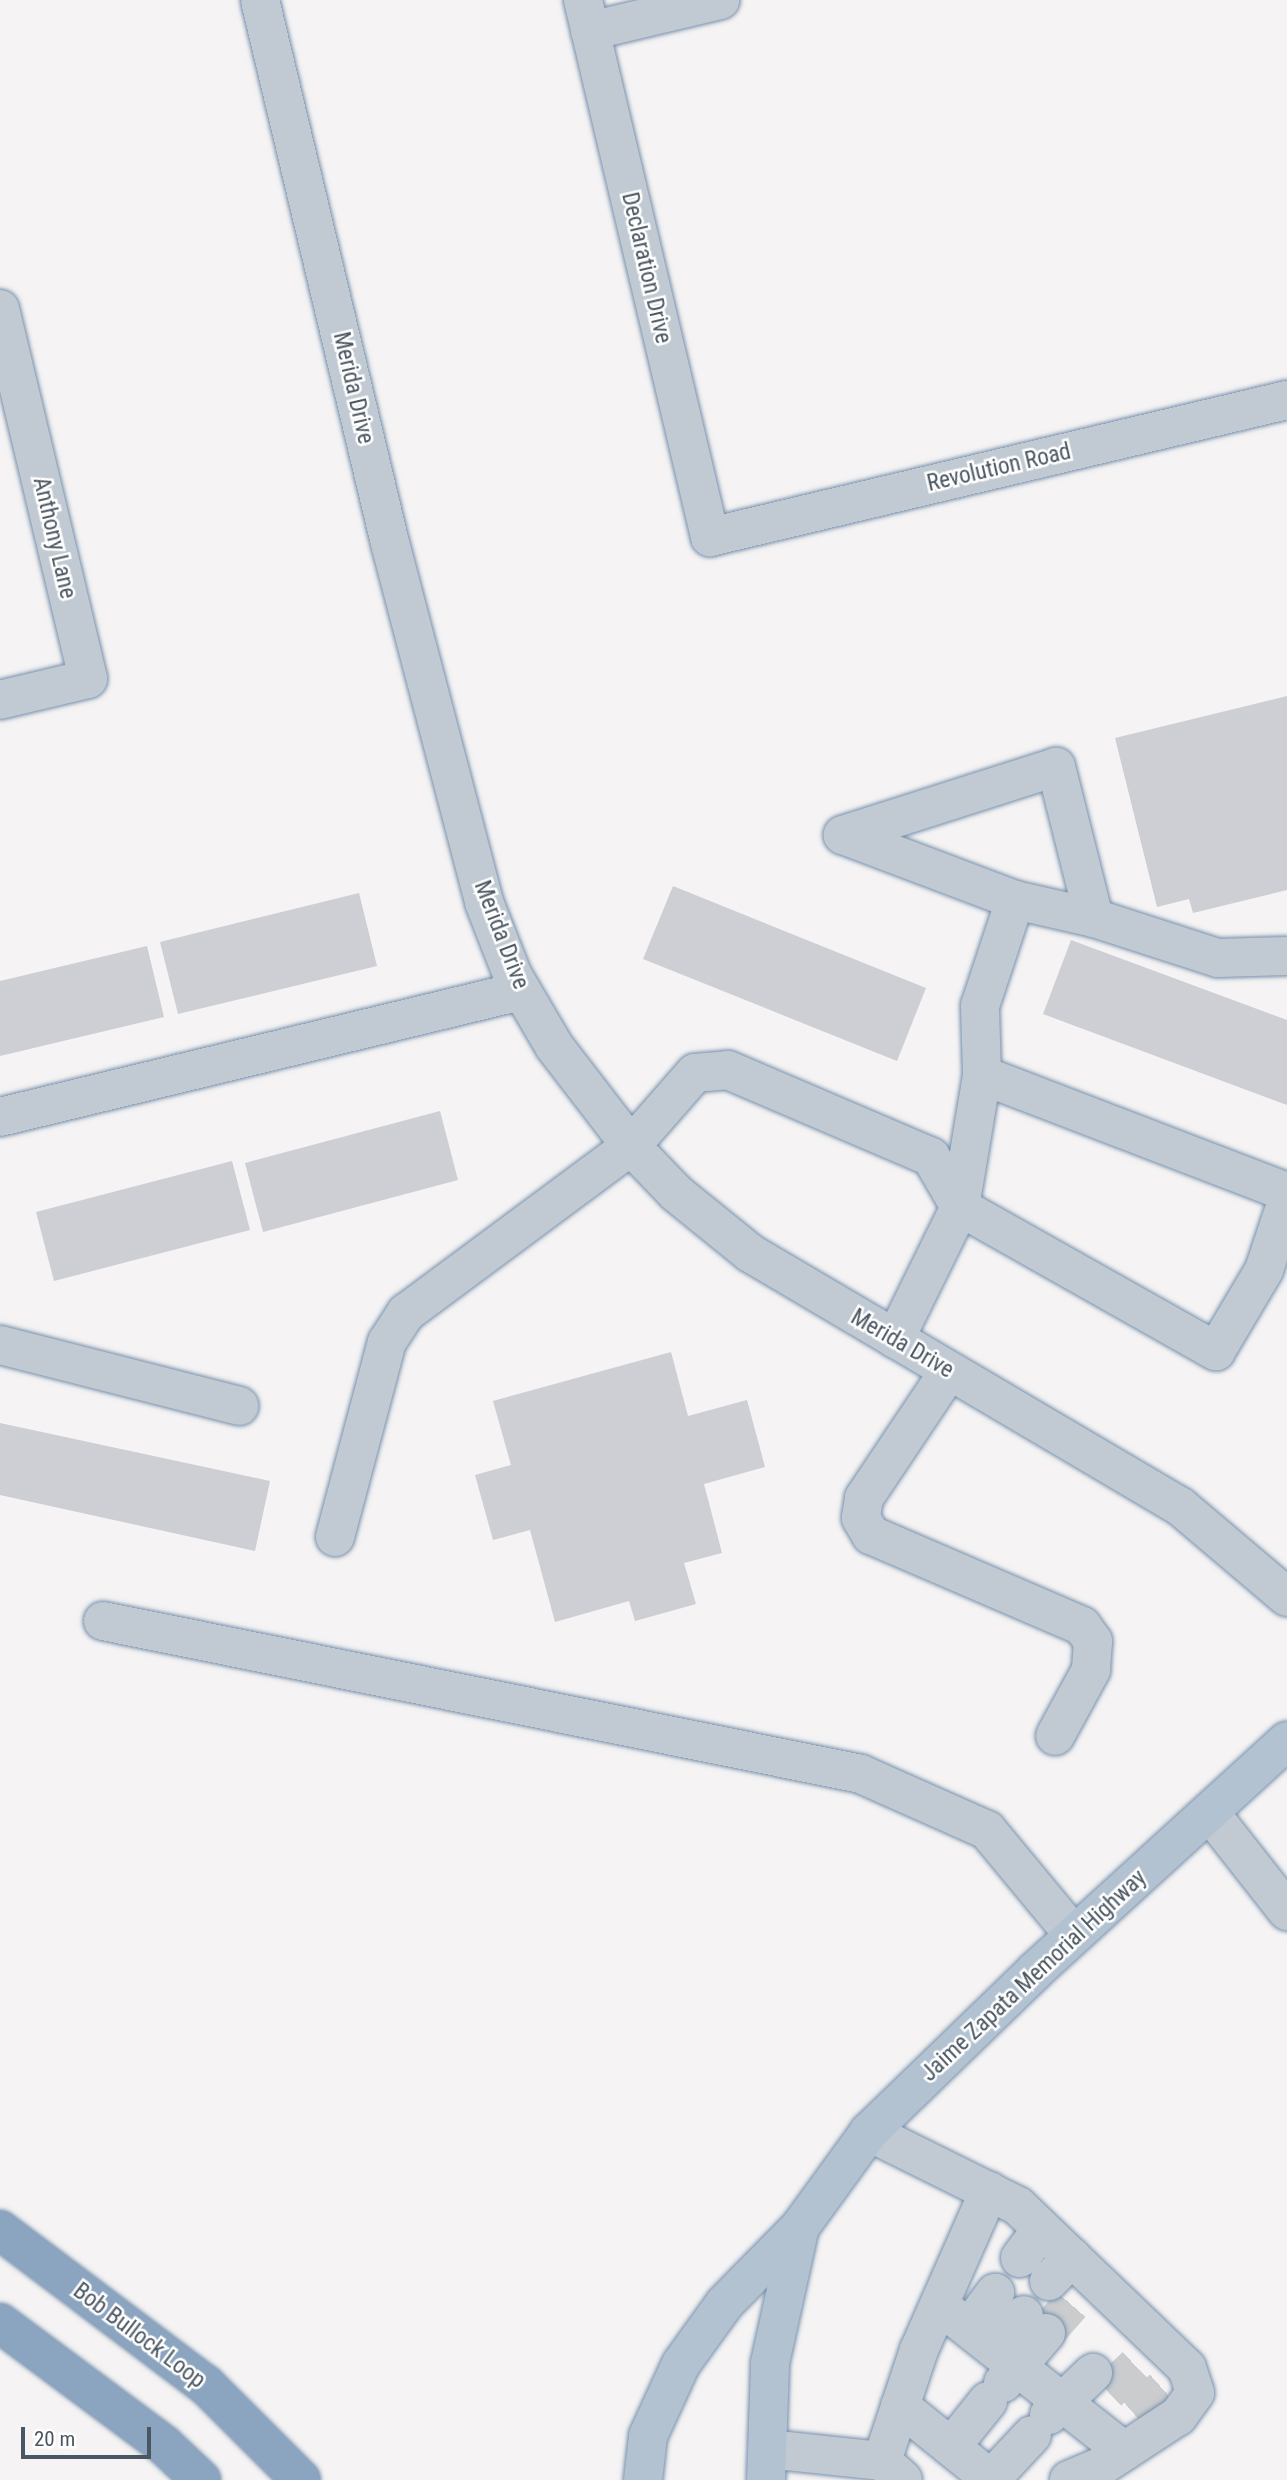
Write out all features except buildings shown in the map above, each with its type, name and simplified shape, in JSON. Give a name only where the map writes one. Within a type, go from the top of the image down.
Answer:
[{"type":"highway","name":"Bob Bullock Loop","points":[[0,2230],[206,2385],[301,2480]]},
{"type":"highway","points":[[0,2323],[164,2445],[201,2480]]},
{"type":"main road","name":"Jaime Zapata Memorial Highway","points":[[643,2480],[648,2436],[681,2364],[725,2303],[800,2227],[869,2132],[1074,1935],[1287,1741]]},
{"type":"main road","name":"Jaime Zapata Memorial Highway","points":[[781,2470],[770,2363],[800,2227]]},
{"type":"main road","points":[[631,2480],[648,2436]]},
{"type":"street","name":"Merida Drive","points":[[260,0],[390,543],[484,902],[522,991],[554,1046],[631,1146],[676,1193],[751,1253],[1181,1507],[1287,1597]]},
{"type":"street","points":[[586,15],[720,0]]},
{"type":"street","name":"Declaration Drive","points":[[586,15],[710,537]]},
{"type":"street","name":"Anthony Lane","points":[[0,309],[88,679],[0,700]]},
{"type":"street","name":"Revolution Road","points":[[710,537],[1287,400]]},
{"type":"street","points":[[1094,918],[1056,767],[843,835],[1015,900],[1094,918],[1218,958],[1287,956]]},
{"type":"street","points":[[895,1339],[960,1207],[982,1075],[980,1006],[1015,900]]},
{"type":"street","points":[[0,1118],[522,991]]},
{"type":"street","points":[[335,1537],[387,1342],[406,1313],[631,1146],[695,1073],[728,1070],[931,1157],[960,1207],[1216,1351],[1264,1270],[1287,1201]]},
{"type":"street","points":[[982,1075],[1287,1192]]},
{"type":"street","points":[[0,1345],[239,1406]]},
{"type":"street","points":[[949,1371],[864,1498],[861,1518],[871,1535],[1082,1626],[1093,1641],[1091,1670],[1055,1736]]},
{"type":"street","points":[[103,1621],[861,1774],[987,1830],[1074,1935]]},
{"type":"street","points":[[1210,1813],[1287,1911]]},
{"type":"street","points":[[869,2132],[1018,2206],[1059,2267],[1155,2353],[1195,2393],[1178,2416],[1088,2415],[985,2355]]},
{"type":"street","points":[[951,2447],[985,2355],[989,2191]]},
{"type":"street","points":[[900,2406],[985,2355],[1022,2314],[985,2355]]},
{"type":"street","points":[[900,2406],[991,2479],[1088,2415]]},
{"type":"street","points":[[781,2470],[893,2470],[900,2406]]},
{"type":"street","points":[[1069,2480],[1088,2415]]},
{"type":"tunnel","points":[[1046,2333],[1075,2300]]},
{"type":"tunnel","points":[[1108,2392],[1143,2359]]},
{"type":"tunnel","points":[[1134,2414],[1169,2383]]}]
